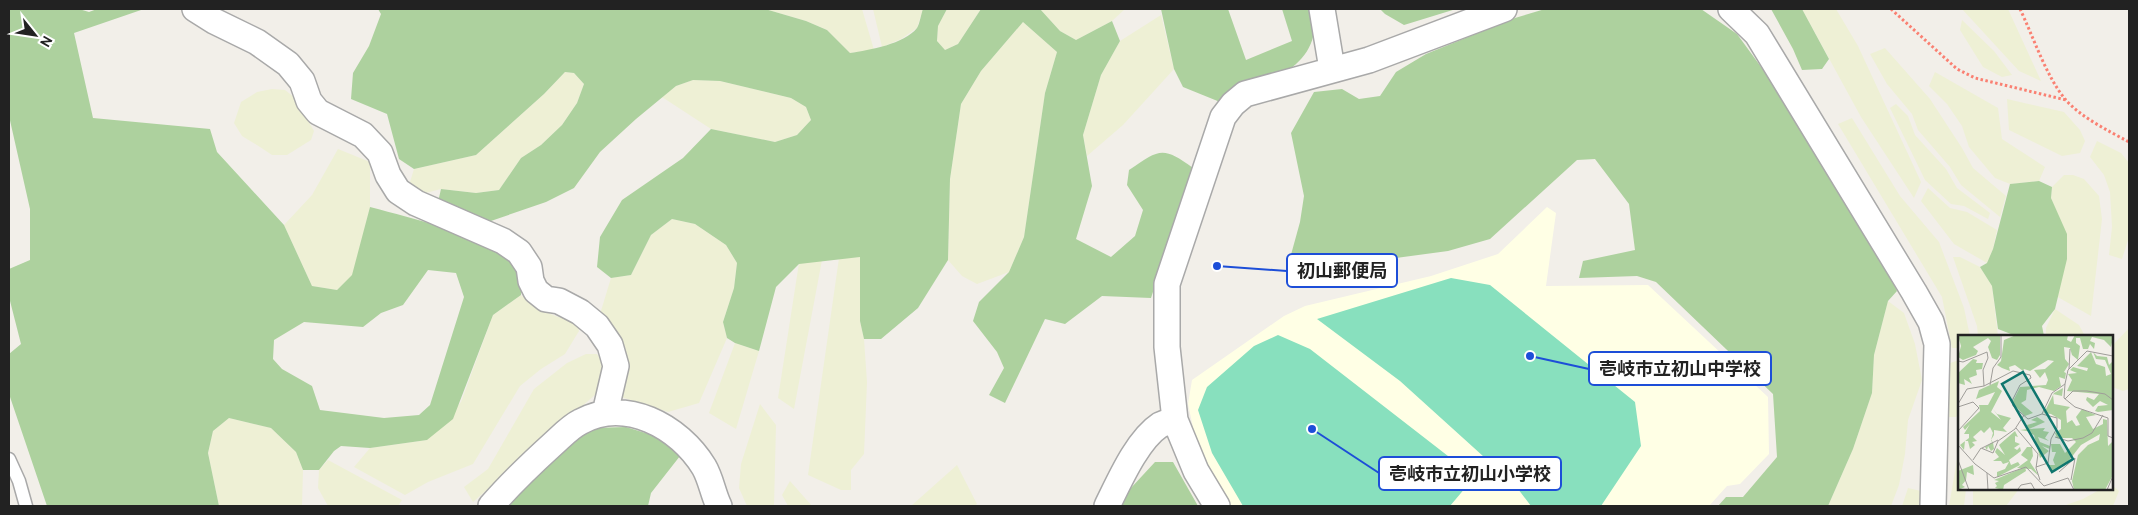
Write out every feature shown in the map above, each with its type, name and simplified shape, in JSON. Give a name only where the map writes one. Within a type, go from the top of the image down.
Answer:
[{"type":"street","points":[[195,9],[214,21],[257,42],[288,64],[302,81],[310,101],[318,112],[364,135],[380,153],[388,175],[398,191],[416,203],[495,238],[520,252],[529,267],[531,281],[536,290],[546,299],[559,301],[580,312],[597,326],[610,345],[616,366],[605,412]]},
{"type":"street","points":[[1322,9],[1332,69]]},
{"type":"street","points":[[1216,506],[1196,471],[1175,420],[1165,311],[1167,284],[1222,117],[1245,94],[1369,60],[1504,9]]},
{"type":"street","points":[[1731,9],[1758,34],[1884,240],[1931,322],[1936,344],[1933,506]]},
{"type":"street","points":[[491,506],[561,437],[579,422],[605,412],[644,416],[669,429],[691,449],[705,468],[719,506]]},
{"type":"street","points":[[1107,506],[1124,471],[1145,440],[1160,425],[1175,420]]},
{"type":"lane","points":[[9,459],[19,481],[26,506]]},
{"type":"path","points":[[1891,9],[1957,68],[1975,78],[2066,100]]},
{"type":"path","points":[[2020,9],[2052,79],[2066,100],[2092,120],[2129,142]]},
{"type":"shaded area","points":[[765,9],[862,9],[874,50],[850,53],[827,30],[806,21]]},
{"type":"shaded area","points":[[873,9],[923,9],[917,28],[901,39],[882,47]]},
{"type":"shaded area","points":[[947,9],[981,9],[958,44],[945,50],[937,41],[938,26]]},
{"type":"shaded area","points":[[1040,9],[1125,9],[1112,21],[1076,40],[1060,31]]},
{"type":"shaded area","points":[[1802,9],[1836,9],[1858,46],[1921,182],[1914,198],[1861,117]]},
{"type":"shaded area","points":[[1962,9],[2008,9],[2041,81],[2019,71]]},
{"type":"shaded area","points":[[1161,15],[1174,69],[1123,125],[1087,156],[1083,135],[1101,75],[1120,41]]},
{"type":"shaded area","points":[[1962,20],[1994,51],[2012,75],[2002,77],[1983,67],[1960,30]]},
{"type":"shaded area","points":[[1023,22],[1057,52],[1045,93],[1024,237],[1009,272],[977,284],[962,276],[948,260],[950,179],[961,104],[981,71]]},
{"type":"shaded area","points":[[1885,48],[1930,99],[1973,168],[2006,196],[2000,217],[1961,185],[1950,167],[1918,130],[1912,114],[1887,84],[1870,54]]},
{"type":"shaded area","points":[[565,72],[574,73],[584,84],[577,103],[562,125],[541,145],[521,158],[499,190],[476,193],[441,189],[422,194],[410,182],[414,169],[476,155],[544,94]]},
{"type":"shaded area","points":[[1935,72],[1998,108],[2002,139],[2045,167],[2039,181],[2010,184],[1995,178],[1969,147],[1962,126],[1947,104],[1929,86]]},
{"type":"shaded area","points":[[693,80],[720,81],[791,98],[806,107],[811,120],[797,135],[775,142],[711,129],[662,97],[676,86]]},
{"type":"shaded area","points":[[272,89],[285,90],[294,97],[314,131],[311,140],[287,155],[272,155],[242,136],[234,123],[241,102],[257,92]]},
{"type":"shaded area","points":[[2007,99],[2064,112],[2080,130],[2085,141],[2080,153],[2062,156],[2009,130]]},
{"type":"shaded area","points":[[1896,104],[1908,116],[1915,135],[1946,169],[1957,188],[1990,213],[1988,219],[1964,206],[1951,204],[1925,180],[1890,108]]},
{"type":"shaded area","points":[[1852,118],[1900,196],[1939,242],[1964,308],[1970,335],[1958,335],[1958,348],[1952,348],[1942,297],[1838,124]]},
{"type":"shaded area","points":[[2097,141],[2121,153],[2129,163],[2129,237],[2122,259],[2109,255],[2112,227],[2110,192],[2104,175],[2090,157]]},
{"type":"shaded area","points":[[338,149],[370,162],[370,207],[353,275],[337,290],[312,286],[284,225],[312,195]]},
{"type":"shaded area","points":[[2064,175],[2073,175],[2084,179],[2099,196],[2102,219],[2091,316],[2056,296],[2060,220],[2051,198],[2052,187]]},
{"type":"shaded area","points":[[1928,188],[1950,208],[1967,212],[1997,230],[1993,249],[1987,263],[1954,244],[1921,201]]},
{"type":"shaded area","points":[[1547,207],[1556,213],[1546,286],[1648,285],[1768,397],[1769,454],[1740,484],[1727,486],[1709,506],[1229,506],[1199,455],[1188,404],[1192,380],[1284,316],[1305,306],[1431,276],[1498,254]]},
{"type":"shaded area","points":[[672,219],[695,224],[726,245],[737,263],[734,288],[723,322],[727,338],[699,403],[668,412],[621,397],[628,364],[620,337],[600,314],[611,278],[631,275],[651,235]]},
{"type":"shaded area","points":[[861,257],[860,321],[864,339],[867,382],[864,454],[851,470],[851,490],[841,490],[808,475],[839,258]]},
{"type":"shaded area","points":[[1953,257],[1960,257],[1980,267],[1992,286],[1998,335],[1978,335],[1977,326]]},
{"type":"shaded area","points":[[822,260],[794,409],[778,398],[799,263]]},
{"type":"shaded area","points":[[521,295],[536,308],[558,317],[576,319],[579,331],[565,354],[541,369],[520,386],[473,464],[428,482],[405,495],[354,467],[370,448],[427,440],[461,402],[493,315]]},
{"type":"shaded area","points":[[1888,301],[1904,313],[1915,344],[1922,380],[1908,420],[1905,454],[1899,485],[1891,506],[1828,506],[1853,449],[1872,393],[1874,355]]},
{"type":"shaded area","points":[[2055,309],[2079,325],[2084,335],[2046,335],[2046,328]]},
{"type":"shaded area","points":[[2129,328],[2129,389],[2123,391],[2113,387],[2113,345]]},
{"type":"shaded area","points":[[735,343],[759,351],[736,429],[709,413]]},
{"type":"shaded area","points":[[586,354],[597,354],[603,364],[605,374],[596,394],[473,502],[464,487],[488,469],[534,389],[567,363]]},
{"type":"shaded area","points":[[1958,360],[1958,414],[1956,417],[1947,417],[1950,363]]},
{"type":"shaded area","points":[[760,404],[776,425],[774,506],[747,506],[739,488],[741,464]]},
{"type":"shaded area","points":[[229,418],[271,428],[296,452],[303,470],[302,506],[219,506],[208,453],[213,431]]},
{"type":"shaded area","points":[[1958,454],[1958,490],[1966,490],[1964,506],[1949,506]]},
{"type":"shaded area","points":[[328,460],[402,500],[398,506],[328,506],[318,488],[319,470]]},
{"type":"shaded area","points":[[957,465],[977,504],[974,506],[911,506]]},
{"type":"shaded area","points":[[790,481],[812,506],[788,506],[782,495]]},
{"type":"shaded area","points":[[2113,486],[2119,491],[2113,506],[2063,506],[2083,499],[2099,490],[2113,490]]},
{"type":"shaded area","points":[[1908,488],[1921,491],[1919,506],[1902,506]]},
{"type":"shaded area","points":[[1973,490],[2018,490],[2006,506],[1973,506]]},
{"type":"green space","points":[[9,9],[79,9],[89,12],[97,9],[144,9],[74,33],[93,118],[210,129],[217,152],[284,225],[312,286],[337,290],[352,275],[370,207],[426,222],[463,235],[516,259],[522,280],[521,295],[493,315],[453,419],[427,440],[370,448],[341,446],[334,451],[319,470],[303,470],[296,452],[271,428],[229,418],[213,431],[208,453],[219,506],[47,506],[9,394],[9,354],[21,344],[9,297],[9,269],[30,260],[30,209],[9,116]],"holes":[[[428,270],[456,273],[464,297],[430,405],[419,415],[384,418],[320,410],[312,386],[282,369],[273,359],[274,340],[304,322],[363,327],[381,313],[403,305]]]},
{"type":"green space","points":[[378,9],[765,9],[806,21],[827,30],[850,53],[886,45],[911,34],[919,24],[923,9],[947,9],[938,26],[937,41],[945,50],[958,44],[981,9],[1040,9],[1060,31],[1076,40],[1112,21],[1120,41],[1101,75],[1083,135],[1092,186],[1076,239],[1111,257],[1135,236],[1143,210],[1127,185],[1129,170],[1147,158],[1161,153],[1174,156],[1193,168],[1151,298],[1102,296],[1065,324],[1045,319],[1005,403],[989,395],[1004,368],[997,352],[973,321],[979,302],[1009,272],[1024,237],[1045,93],[1057,52],[1023,22],[981,71],[961,104],[950,179],[948,260],[918,308],[881,339],[864,339],[860,321],[860,257],[799,264],[776,287],[759,351],[735,343],[727,338],[723,322],[734,288],[737,263],[726,245],[695,224],[672,219],[651,235],[631,275],[611,278],[597,267],[600,237],[622,200],[683,158],[711,129],[775,142],[797,135],[811,120],[806,107],[791,98],[720,81],[693,80],[676,86],[600,152],[574,188],[546,202],[488,222],[438,202],[441,189],[476,193],[499,190],[521,158],[541,145],[562,125],[577,103],[584,84],[574,73],[565,72],[544,94],[476,155],[414,169],[399,159],[387,114],[351,99],[353,73],[369,46],[381,14]]},
{"type":"green space","points":[[1161,9],[1228,9],[1246,60],[1292,41],[1282,9],[1313,9],[1314,32],[1310,46],[1301,59],[1290,69],[1263,84],[1220,102],[1183,87],[1174,69]]},
{"type":"green space","points":[[1380,9],[1456,9],[1404,25]]},
{"type":"green space","points":[[1545,9],[1701,9],[1737,34],[1764,71],[1876,245],[1897,291],[1888,301],[1874,355],[1872,393],[1853,449],[1828,506],[1718,506],[1726,497],[1743,497],[1777,457],[1773,394],[1656,282],[1637,276],[1579,278],[1583,261],[1635,250],[1629,204],[1595,159],[1577,160],[1490,239],[1448,251],[1381,260],[1301,266],[1289,262],[1300,222],[1304,196],[1291,133],[1314,92],[1342,89],[1359,99],[1380,96],[1396,72],[1426,54],[1515,18]]},
{"type":"green space","points":[[1771,9],[1802,9],[1829,59],[1822,69],[1802,70]]},
{"type":"green space","points":[[2039,181],[2052,187],[2051,198],[2067,234],[2067,259],[2055,309],[2042,326],[2044,335],[2013,335],[1998,329],[1992,286],[1980,267],[1987,263],[1993,249],[2010,184]]},
{"type":"green space","points":[[1451,278],[1490,285],[1635,402],[1641,446],[1601,506],[1531,506],[1515,485],[1400,381],[1317,319]]},
{"type":"green space","points":[[1278,335],[1310,349],[1457,463],[1449,473],[1466,487],[1450,506],[1243,506],[1212,453],[1198,410],[1207,387],[1254,346]]},
{"type":"green space","points":[[626,427],[668,440],[680,456],[651,493],[648,506],[506,506],[567,439],[593,428]]},
{"type":"green space","points":[[1155,462],[1173,462],[1198,506],[1122,506],[1130,489]]},
{"type":"place","name":"初山郵便局","points":[[1217,266]]},
{"type":"place","name":"壱岐市立初山中学校","points":[[1530,356]]},
{"type":"place","name":"壱岐市立初山小学校","points":[[1312,429]]}]
